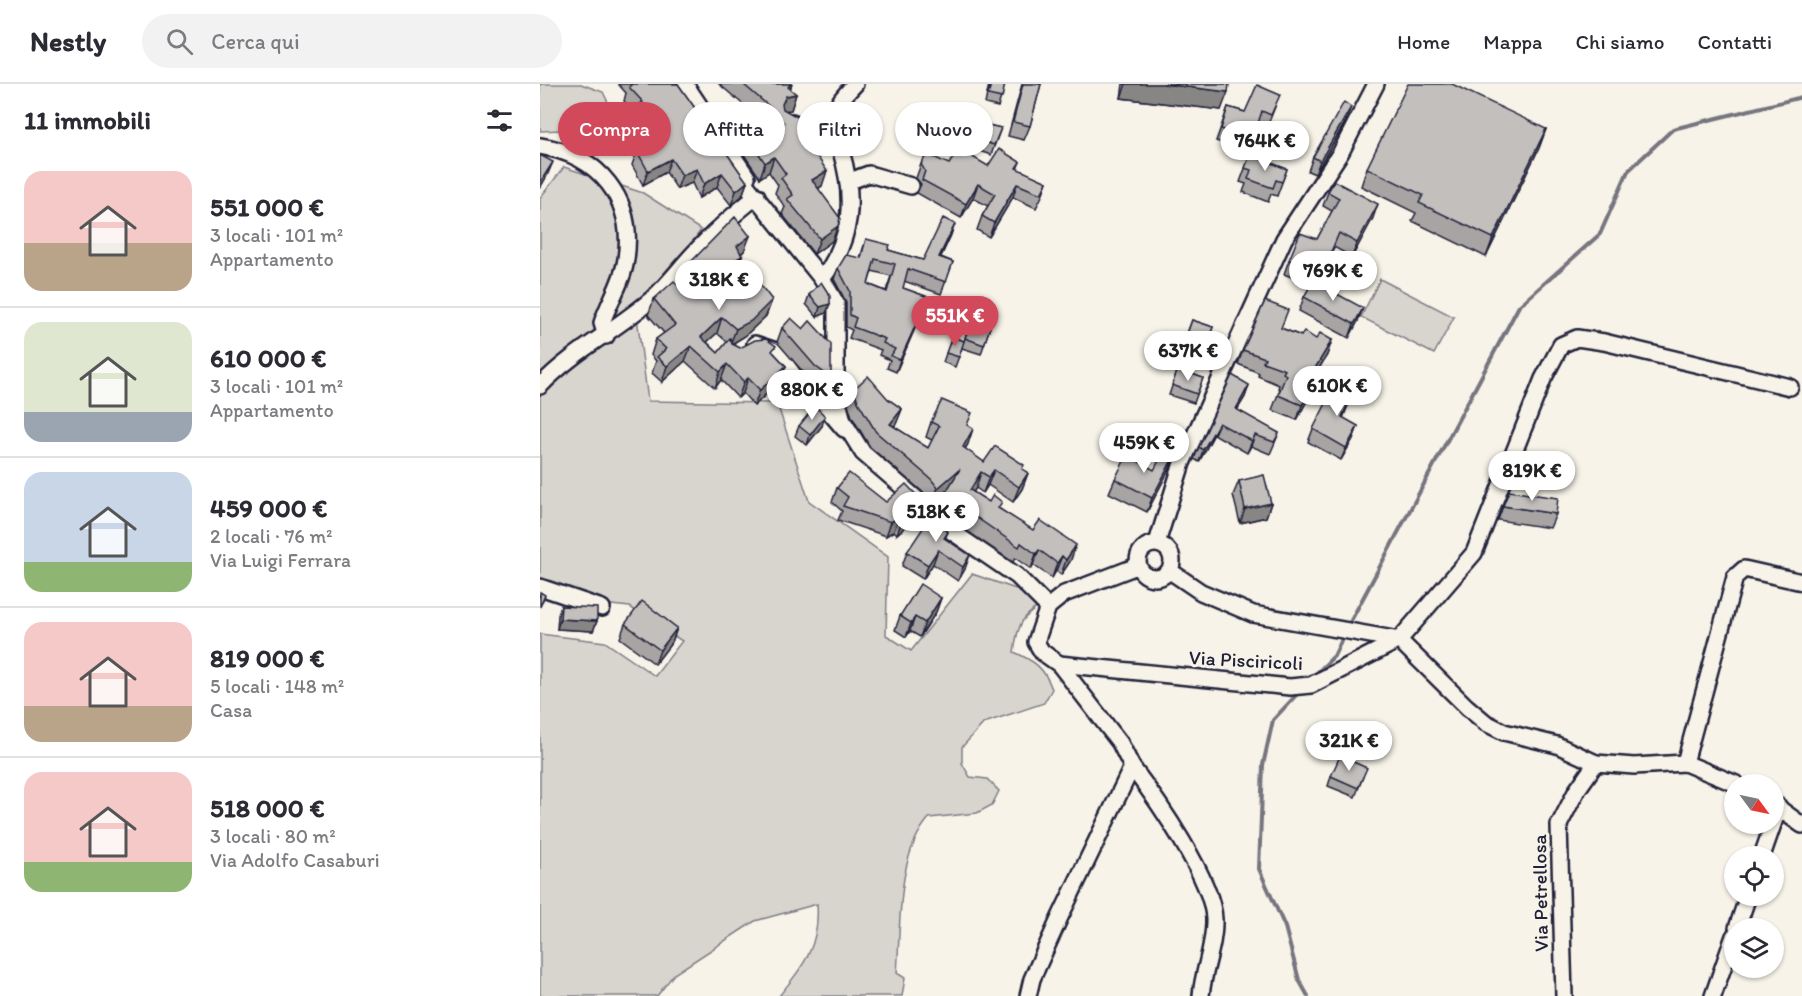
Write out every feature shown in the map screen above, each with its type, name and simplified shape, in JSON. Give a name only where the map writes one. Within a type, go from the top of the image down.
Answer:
[{"type":"street","points":[[675,84],[734,171],[757,195],[822,279],[836,303],[836,395],[843,421],[863,453],[919,501],[929,516],[1017,576],[1048,607]]},
{"type":"street","points":[[685,84],[745,173],[757,195]]},
{"type":"street","points":[[840,102],[855,84]]},
{"type":"street","points":[[1158,543],[1182,463],[1284,239],[1341,152],[1376,84]]},
{"type":"street","points":[[786,119],[797,124]]},
{"type":"street","points":[[540,146],[567,153],[599,172],[612,185],[620,200],[627,226],[626,260],[618,288],[602,323],[606,336]]},
{"type":"street","points":[[822,279],[831,267],[846,229],[851,200],[850,181],[843,156]]},
{"type":"street","points":[[850,181],[869,174],[910,186]]},
{"type":"street","points":[[540,386],[559,366],[606,336],[652,298],[675,277],[700,246],[757,195]]},
{"type":"street","points":[[1393,643],[1474,553],[1543,379],[1561,345],[1577,338],[1604,342],[1790,387]]},
{"type":"street","points":[[742,347],[754,343],[776,351],[800,384],[852,436]]},
{"type":"street","points":[[1137,566],[1145,574],[1157,578],[1163,577],[1170,571],[1173,562],[1170,552],[1158,543],[1151,542],[1144,547],[1137,566],[1064,594],[1048,607],[1036,642],[1042,652],[1059,664],[1120,743],[1132,767],[1185,848],[1213,902],[1213,945],[1201,996]]},
{"type":"street","points":[[1685,763],[1735,576],[1744,569],[1802,582]]},
{"type":"street","points":[[1170,571],[1201,592],[1253,614],[1368,634],[1393,643],[1486,723],[1519,737],[1557,745],[1596,763],[1634,766],[1685,763],[1724,779]]},
{"type":"street","points":[[540,587],[602,608]]},
{"type":"street","name":"Via Pisciricoli","points":[[1059,664],[1271,686],[1311,685],[1393,643]]},
{"type":"street","name":"Via Petrellosa","points":[[1563,996],[1559,825],[1577,790],[1596,763]]},
{"type":"street","points":[[1028,996],[1032,980],[1060,917],[1132,767]]},
{"type":"street","points":[[1784,811],[1802,825]]},
{"type":"street","points":[[1713,996],[1724,965]]},
{"type":"shaded area","points":[[540,84],[581,84],[603,92],[608,102],[558,102],[558,130],[540,131]]},
{"type":"shaded area","points":[[564,167],[643,193],[701,230],[637,317],[648,401],[777,403],[809,501],[888,557],[886,635],[911,651],[972,574],[1048,600],[1032,611],[1023,621],[1017,633],[1014,652],[1033,662],[1046,675],[1052,689],[1044,703],[984,723],[962,747],[962,763],[970,777],[987,779],[999,791],[992,805],[977,813],[929,818],[918,834],[911,851],[905,871],[900,912],[897,973],[905,978],[902,996],[779,996],[809,954],[816,932],[817,904],[755,921],[674,974],[657,996],[540,996],[540,634],[605,642],[655,676],[682,641],[630,607],[545,598],[540,595],[540,198]]},
{"type":"shaded area","points":[[1380,279],[1454,317],[1434,354],[1361,317]]},
{"type":"building","points":[[632,84],[678,84],[691,102],[683,102],[683,156],[729,156],[747,182],[736,191],[722,173],[704,184],[697,169],[682,175],[671,159],[648,171],[640,156],[671,156],[671,102],[643,102],[629,87]]},
{"type":"building","points":[[743,84],[791,84],[788,87],[796,94],[786,96],[783,102],[764,102]]},
{"type":"building","points":[[991,84],[1005,84],[1002,98],[988,95]]},
{"type":"building","points":[[1023,84],[1041,84],[1030,126],[1013,122]]},
{"type":"building","points":[[1163,84],[1229,84],[1228,92]]},
{"type":"building","points":[[1408,84],[1452,84],[1546,129],[1493,238],[1419,203],[1423,195],[1367,168]]},
{"type":"building","points":[[1257,85],[1280,95],[1271,115],[1262,111],[1253,139],[1221,129],[1228,107],[1245,112]]},
{"type":"building","points":[[1344,102],[1351,107],[1320,161],[1313,157]]},
{"type":"building","points":[[785,110],[797,117],[797,156],[817,156],[827,171],[812,180],[840,218],[838,226],[820,239],[787,199],[793,195],[781,178],[786,174],[774,157],[765,163],[760,156],[785,156]]},
{"type":"building","points":[[993,126],[1001,128],[993,145]]},
{"type":"building","points":[[999,149],[1020,162],[1016,168],[1047,182],[1041,194],[1017,184],[994,223],[982,216],[995,194],[978,184],[966,204],[922,180],[925,171],[921,164],[926,156],[931,156],[949,164],[954,156],[971,156],[988,166]]},
{"type":"building","points":[[540,155],[553,162],[541,181],[540,181]]},
{"type":"building","points":[[1250,155],[1287,169],[1282,182],[1276,180],[1273,188],[1248,179],[1251,170],[1245,168]]},
{"type":"building","points":[[1334,181],[1378,204],[1357,243],[1339,233],[1322,273],[1289,260],[1300,233],[1317,239],[1339,198],[1328,192]]},
{"type":"building","points":[[735,217],[750,236],[737,246],[742,256],[735,260],[749,283],[756,279],[772,300],[751,321],[736,329],[722,317],[701,337],[718,353],[730,338],[732,344],[740,348],[755,340],[766,339],[776,346],[772,351],[786,366],[760,390],[748,378],[744,382],[727,364],[720,372],[691,346],[667,366],[657,357],[666,349],[656,339],[675,325],[654,299],[674,281],[681,289],[693,271],[688,265]]},
{"type":"building","points":[[943,218],[955,224],[939,257],[953,262],[946,282],[908,269],[903,288],[928,297],[900,360],[891,356],[895,349],[883,343],[885,339],[853,327],[856,318],[850,315],[850,291],[838,268],[846,255],[861,258],[866,239],[890,245],[888,250],[923,260]],"holes":[[[875,259],[895,264],[887,292],[868,284]]]},
{"type":"building","points":[[1313,281],[1363,308],[1354,324],[1304,297]]},
{"type":"building","points":[[821,282],[830,296],[830,304],[820,307],[809,295]]},
{"type":"building","points":[[1265,301],[1288,310],[1281,328],[1301,336],[1304,331],[1316,339],[1320,333],[1332,340],[1314,370],[1319,373],[1302,405],[1278,395],[1286,375],[1283,373],[1285,370],[1263,362],[1265,358],[1243,350]]},
{"type":"building","points":[[791,318],[803,329],[810,321],[831,344],[831,378],[815,366],[782,328]]},
{"type":"building","points":[[971,320],[990,327],[984,345],[965,338]]},
{"type":"building","points":[[1192,320],[1213,327],[1205,350],[1184,342]]},
{"type":"building","points":[[952,337],[964,341],[959,357],[946,353]]},
{"type":"building","points":[[1178,369],[1203,378],[1197,394],[1172,385]]},
{"type":"building","points":[[1232,375],[1249,385],[1236,409],[1279,433],[1274,442],[1255,435],[1252,441],[1219,423],[1203,450],[1199,447]]},
{"type":"building","points":[[868,376],[888,399],[902,409],[890,424],[928,448],[939,426],[931,422],[942,400],[972,413],[967,425],[973,429],[963,447],[984,462],[995,446],[1024,465],[1022,469],[1028,473],[1019,487],[994,470],[989,477],[981,472],[970,490],[989,502],[993,495],[1002,502],[998,508],[1033,530],[1040,520],[1076,545],[1066,560],[1062,556],[1057,563],[1039,550],[1036,554],[1021,543],[1019,547],[944,495],[960,469],[938,488],[931,479],[876,432],[858,402],[854,389]]},
{"type":"building","points":[[1337,382],[1354,390],[1342,417],[1358,426],[1346,448],[1313,429]]},
{"type":"building","points":[[815,406],[825,416],[810,435],[799,426]]},
{"type":"building","points":[[1166,447],[1175,454],[1152,498],[1115,479],[1127,455],[1154,470]]},
{"type":"building","points":[[849,473],[886,502],[906,484],[923,502],[902,520],[899,517],[891,522],[843,506],[848,497],[837,488]]},
{"type":"building","points":[[1264,475],[1271,503],[1245,509],[1239,481]]},
{"type":"building","points":[[1509,491],[1558,498],[1556,514],[1503,506]]},
{"type":"building","points":[[933,513],[948,523],[944,529],[948,532],[944,538],[970,555],[963,567],[938,550],[928,565],[907,552]]},
{"type":"building","points":[[920,584],[941,598],[925,623],[915,617],[911,623],[900,616]]},
{"type":"building","points":[[540,592],[545,595],[540,607]]},
{"type":"building","points":[[642,601],[677,628],[660,650],[625,624]]},
{"type":"building","points":[[561,606],[597,608],[597,621],[560,619]]},
{"type":"building","points":[[1340,756],[1367,768],[1358,788],[1331,776]]},
{"type":"waterway","points":[[1347,628],[1519,306],[1600,234],[1628,171],[1673,129],[1802,97]]},
{"type":"waterway","points":[[1313,677],[1334,656],[1344,635]]},
{"type":"waterway","points":[[1300,691],[1273,720],[1263,765],[1259,869],[1285,927],[1299,980],[1308,996]]}]
